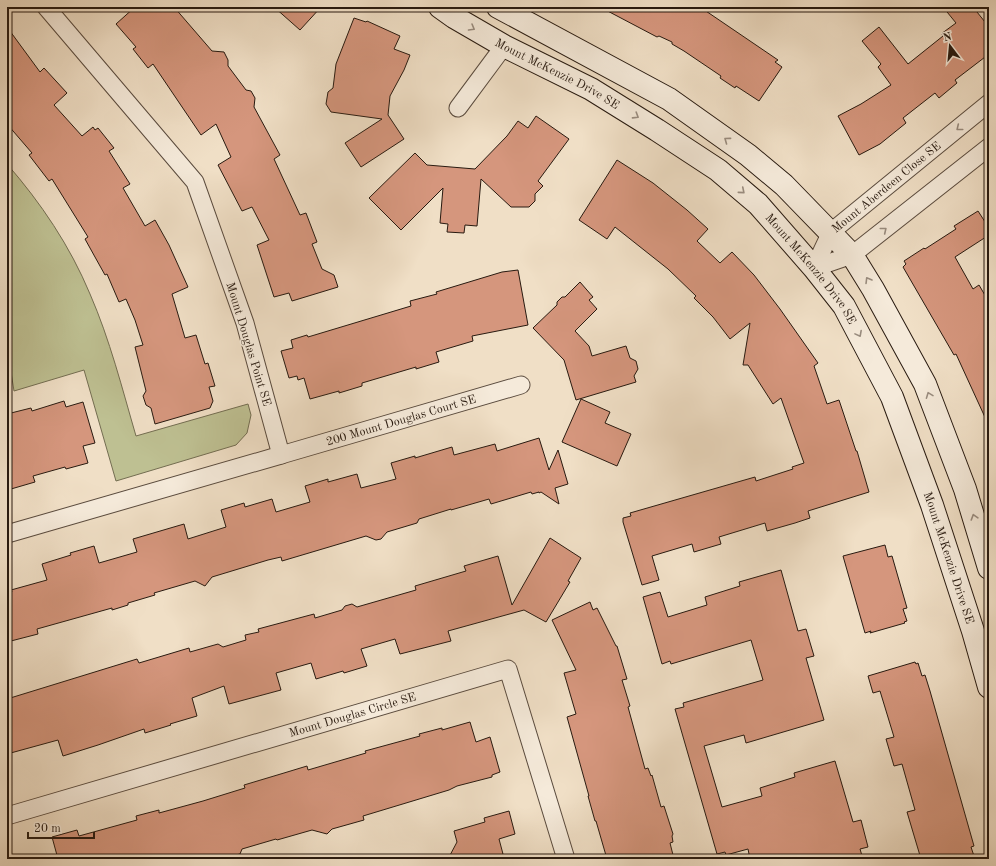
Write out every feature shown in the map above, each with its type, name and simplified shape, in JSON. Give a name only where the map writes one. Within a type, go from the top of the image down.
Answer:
[{"type":"street","name":"Mount Douglas Point SE","points":[[46,7],[195,182],[245,323],[281,455]]},
{"type":"street","name":"Mount McKenzie Drive SE","points":[[440,7],[454,17],[504,46],[591,89],[658,130],[718,170],[758,204],[814,268],[844,306],[892,397],[932,505],[973,631],[989,687]]},
{"type":"street","points":[[498,7],[669,99],[748,155],[784,185],[852,255],[873,289],[925,384],[966,489],[989,568]]},
{"type":"street","points":[[458,108],[504,46]]},
{"type":"street","name":"Mount Aberdeen Close SE","points":[[814,268],[831,232],[989,103]]},
{"type":"street","points":[[814,268],[852,255],[989,147]]},
{"type":"street","name":"200 Mount Douglas Court SE","points":[[281,455],[521,385]]},
{"type":"street","points":[[7,534],[281,455]]},
{"type":"street","name":"Mount Douglas Circle SE","points":[[7,816],[508,669],[566,859]]},
{"type":"green space","points":[[7,164],[32,194],[54,226],[82,276],[110,346],[136,436],[248,404],[251,415],[247,433],[236,445],[116,481],[84,370],[14,391],[7,347]]},
{"type":"building","points":[[135,7],[174,7],[212,51],[224,52],[228,60],[228,66],[246,90],[251,91],[255,98],[254,107],[280,155],[274,159],[300,215],[306,213],[317,242],[312,244],[322,269],[334,275],[338,287],[292,301],[289,293],[274,297],[257,245],[269,240],[252,207],[242,211],[218,165],[231,157],[216,124],[201,135],[153,64],[148,68],[133,49],[136,47],[116,24]]},
{"type":"building","points":[[274,7],[321,7],[300,30]]},
{"type":"building","points":[[600,7],[700,7],[778,60],[775,62],[782,67],[759,101],[736,86],[735,88],[720,78],[721,76],[672,44],[672,42],[659,36],[657,37]]},
{"type":"building","points":[[943,7],[973,7],[989,27],[989,54],[955,80],[957,83],[939,98],[935,93],[903,118],[906,123],[880,144],[859,155],[838,116],[861,104],[891,85],[878,67],[881,64],[862,41],[879,27],[908,64],[943,36],[941,34],[956,23]]},
{"type":"building","points":[[354,18],[367,21],[400,36],[394,49],[410,55],[390,96],[388,115],[404,139],[361,167],[345,143],[382,119],[331,112],[326,104],[328,92],[333,88],[336,64]]},
{"type":"building","points":[[7,27],[40,72],[44,68],[67,93],[54,105],[82,136],[93,127],[95,130],[98,128],[114,148],[109,151],[130,184],[123,188],[145,226],[155,220],[169,245],[188,287],[172,294],[185,338],[196,335],[205,364],[208,363],[215,386],[209,387],[213,401],[210,408],[155,424],[151,408],[146,405],[143,396],[146,391],[135,347],[143,345],[126,299],[119,302],[107,274],[105,275],[85,239],[88,237],[52,179],[49,181],[29,155],[32,153],[7,124]]},
{"type":"building","points":[[536,116],[569,139],[538,181],[543,186],[535,194],[535,201],[529,207],[511,207],[481,179],[477,226],[465,225],[464,233],[447,232],[448,224],[440,223],[443,188],[401,230],[369,198],[415,153],[427,165],[475,169],[507,136],[518,121],[528,128]]},
{"type":"building","points":[[617,160],[653,183],[708,229],[697,241],[720,263],[732,252],[754,275],[780,309],[818,363],[814,366],[827,404],[839,400],[857,451],[869,492],[808,511],[810,518],[795,523],[767,531],[765,523],[719,537],[721,544],[694,552],[692,544],[652,556],[659,580],[642,585],[623,518],[631,516],[630,513],[755,477],[756,481],[793,469],[792,467],[804,463],[781,398],[773,404],[748,365],[743,365],[750,323],[730,339],[713,317],[694,298],[696,296],[668,269],[615,227],[607,239],[579,220]]},
{"type":"building","points":[[978,211],[989,228],[989,235],[955,257],[973,289],[979,285],[989,302],[989,426],[956,354],[954,355],[903,267],[906,264],[904,261],[956,229],[954,226]]},
{"type":"building","points":[[518,270],[528,325],[472,336],[473,341],[436,352],[439,362],[416,369],[416,367],[362,383],[362,386],[339,393],[339,391],[310,399],[304,378],[298,380],[297,376],[289,378],[281,351],[293,348],[291,340],[307,335],[308,337],[411,306],[410,301],[437,294],[436,292],[502,272]]},
{"type":"building","points":[[580,282],[593,297],[589,300],[597,309],[575,331],[589,346],[592,356],[626,346],[630,358],[636,361],[638,369],[634,376],[636,382],[576,400],[564,360],[533,328],[557,305],[557,302],[562,297],[565,297]]},
{"type":"building","points":[[581,399],[610,412],[605,423],[631,434],[617,466],[562,442]]},
{"type":"building","points":[[64,401],[66,407],[83,402],[95,443],[83,446],[88,463],[66,469],[65,467],[33,476],[35,482],[11,489],[7,476],[7,414],[31,408],[32,411]]},
{"type":"building","points":[[539,438],[549,470],[558,450],[568,484],[555,488],[559,504],[541,492],[532,494],[531,492],[491,504],[489,499],[419,519],[417,523],[387,532],[381,539],[376,540],[366,536],[282,561],[281,557],[268,560],[212,577],[205,586],[195,581],[154,593],[155,595],[128,603],[128,605],[112,610],[112,608],[37,629],[38,634],[7,642],[7,593],[12,592],[11,590],[47,580],[42,564],[71,555],[70,553],[94,546],[99,563],[137,552],[133,539],[184,524],[188,539],[226,527],[221,510],[244,503],[245,507],[272,499],[276,512],[310,502],[305,486],[328,479],[328,482],[357,474],[361,488],[396,479],[391,463],[415,456],[415,458],[452,447],[454,455],[495,444],[497,451]]},
{"type":"building","points":[[550,538],[581,558],[568,581],[570,582],[546,622],[524,610],[448,631],[451,641],[400,654],[395,639],[361,649],[367,666],[344,673],[343,671],[316,679],[311,663],[276,673],[281,690],[229,704],[224,686],[192,698],[197,716],[145,733],[144,729],[63,756],[58,740],[7,754],[7,699],[137,659],[139,663],[189,648],[190,652],[218,644],[223,647],[246,640],[245,635],[259,632],[258,629],[314,614],[315,618],[342,610],[345,606],[352,604],[357,607],[416,590],[415,586],[466,571],[464,566],[498,556],[512,605]]},
{"type":"building","points":[[885,545],[888,557],[892,556],[907,608],[903,609],[907,621],[904,622],[905,623],[870,633],[871,631],[865,633],[843,556]]},
{"type":"building","points":[[781,570],[798,631],[806,629],[814,656],[806,658],[824,720],[746,743],[744,735],[704,746],[722,807],[762,796],[760,788],[795,777],[794,773],[835,761],[853,822],[861,820],[868,847],[860,849],[863,859],[750,859],[748,849],[726,855],[725,852],[717,854],[675,709],[684,707],[683,703],[763,680],[751,640],[671,664],[670,661],[662,664],[643,597],[660,592],[668,617],[707,605],[705,597],[740,586],[739,582]]},
{"type":"building","points":[[590,602],[593,610],[597,608],[617,646],[627,679],[622,680],[630,706],[628,707],[645,769],[648,768],[651,776],[652,775],[661,807],[664,806],[673,834],[673,842],[670,843],[674,859],[607,859],[595,821],[567,717],[576,714],[564,673],[576,670],[552,620]]},
{"type":"building","points":[[915,662],[916,664],[918,663],[922,676],[925,675],[930,691],[974,846],[971,847],[975,859],[921,859],[907,812],[915,810],[902,764],[894,766],[886,739],[894,737],[880,691],[873,693],[868,676]]},
{"type":"building","points":[[470,722],[476,742],[490,737],[500,772],[492,775],[492,777],[457,786],[449,790],[363,816],[364,820],[332,829],[327,834],[312,830],[242,849],[240,854],[218,859],[58,859],[52,837],[77,830],[79,836],[137,820],[136,816],[159,810],[159,813],[203,801],[245,788],[244,785],[307,766],[308,770],[366,753],[365,751],[420,736],[419,734],[442,728],[442,730]]},
{"type":"building","points":[[509,811],[515,834],[499,839],[503,854],[488,859],[448,859],[457,842],[454,831],[485,822],[484,818]]}]
